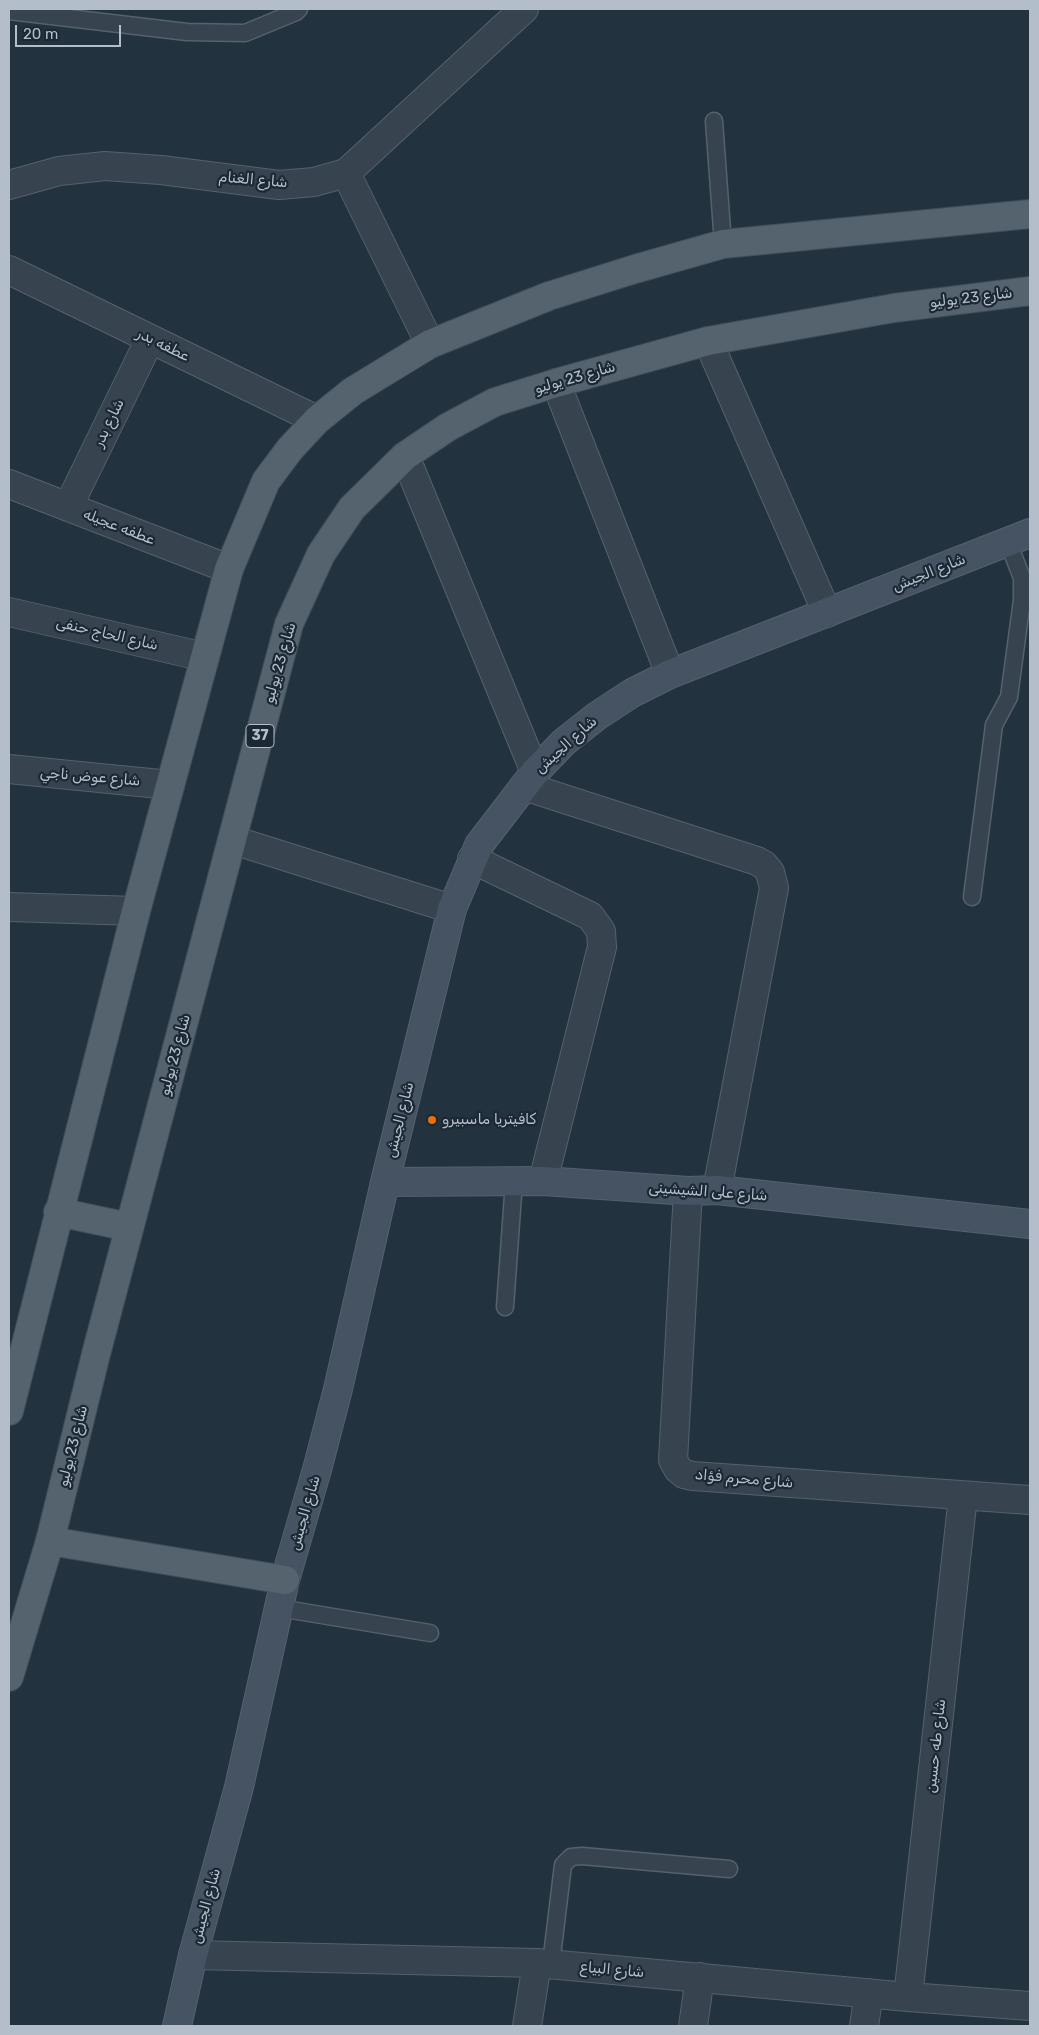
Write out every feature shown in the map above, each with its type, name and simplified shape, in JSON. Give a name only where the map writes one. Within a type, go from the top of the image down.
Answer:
[{"type":"main road","points":[[9,1411],[136,911],[229,569],[266,481],[290,449],[317,420],[353,390],[430,344],[548,296],[723,244],[1030,214]]},
{"type":"main road","name":"شارع 23 يوليو","points":[[9,1677],[50,1541],[129,1227],[289,624],[321,554],[352,508],[405,456],[448,427],[495,402],[708,341],[894,308],[1030,291]]},
{"type":"main road","points":[[58,1212],[129,1227]]},
{"type":"main road","points":[[50,1541],[285,1580]]},
{"type":"street","name":"شارع الغنام","points":[[9,185],[29,181],[59,171],[106,166],[161,170],[279,185],[314,182],[346,173],[524,9]]},
{"type":"street","points":[[346,173],[430,344]]},
{"type":"street","name":"عطفه بدر","points":[[9,270],[317,420]]},
{"type":"street","name":"شارع بدر","points":[[68,507],[150,339]]},
{"type":"street","points":[[708,341],[827,612]]},
{"type":"street","points":[[556,383],[670,674]]},
{"type":"street","points":[[405,456],[529,779],[757,861],[770,872],[774,888],[717,1190]]},
{"type":"street","name":"عطفه عجيله","points":[[9,484],[229,569]]},
{"type":"street","name":"شارع الجيش","points":[[178,2026],[193,1955],[239,1787],[285,1580],[338,1389],[385,1182],[452,909],[472,859],[484,837],[529,779],[564,742],[597,716],[632,693],[670,674],[1019,537]]},
{"type":"street","name":"شارع الحاج حنفى","points":[[9,612],[205,657]]},
{"type":"street","name":"شارع عوض ناجي","points":[[9,769],[170,785]]},
{"type":"street","points":[[233,840],[452,909]]},
{"type":"street","points":[[472,859],[590,916],[601,931],[602,947],[543,1181]]},
{"type":"street","points":[[9,907],[136,911]]},
{"type":"street","name":"شارع على الشيشينى","points":[[385,1182],[543,1181],[688,1191],[717,1190],[1030,1224]]},
{"type":"street","name":"شارع محرم فؤاد","points":[[688,1191],[673,1460],[678,1470],[693,1476],[1030,1500]]},
{"type":"street","name":"شارع طه حسين","points":[[908,1997],[963,1496]]},
{"type":"street","name":"شارع البياع","points":[[193,1955],[544,1964],[908,1997],[1030,2006]]},
{"type":"street","points":[[527,2026],[544,1964]]},
{"type":"street","points":[[693,2026],[700,1977]]},
{"type":"street","points":[[864,2026],[868,1992]]},
{"type":"lane","points":[[9,11],[187,32],[245,33],[296,12],[299,9]]},
{"type":"lane","points":[[714,121],[723,244]]},
{"type":"lane","points":[[972,897],[994,725],[1009,697],[1022,600],[1019,537]]},
{"type":"lane","points":[[505,1307],[514,1181]]},
{"type":"lane","points":[[279,1608],[430,1633]]},
{"type":"lane","points":[[544,1964],[563,1865],[571,1857],[582,1856],[730,1869]]},
{"type":"place","name":"كافيتريا ماسبيرو","points":[[432,1120]]}]
